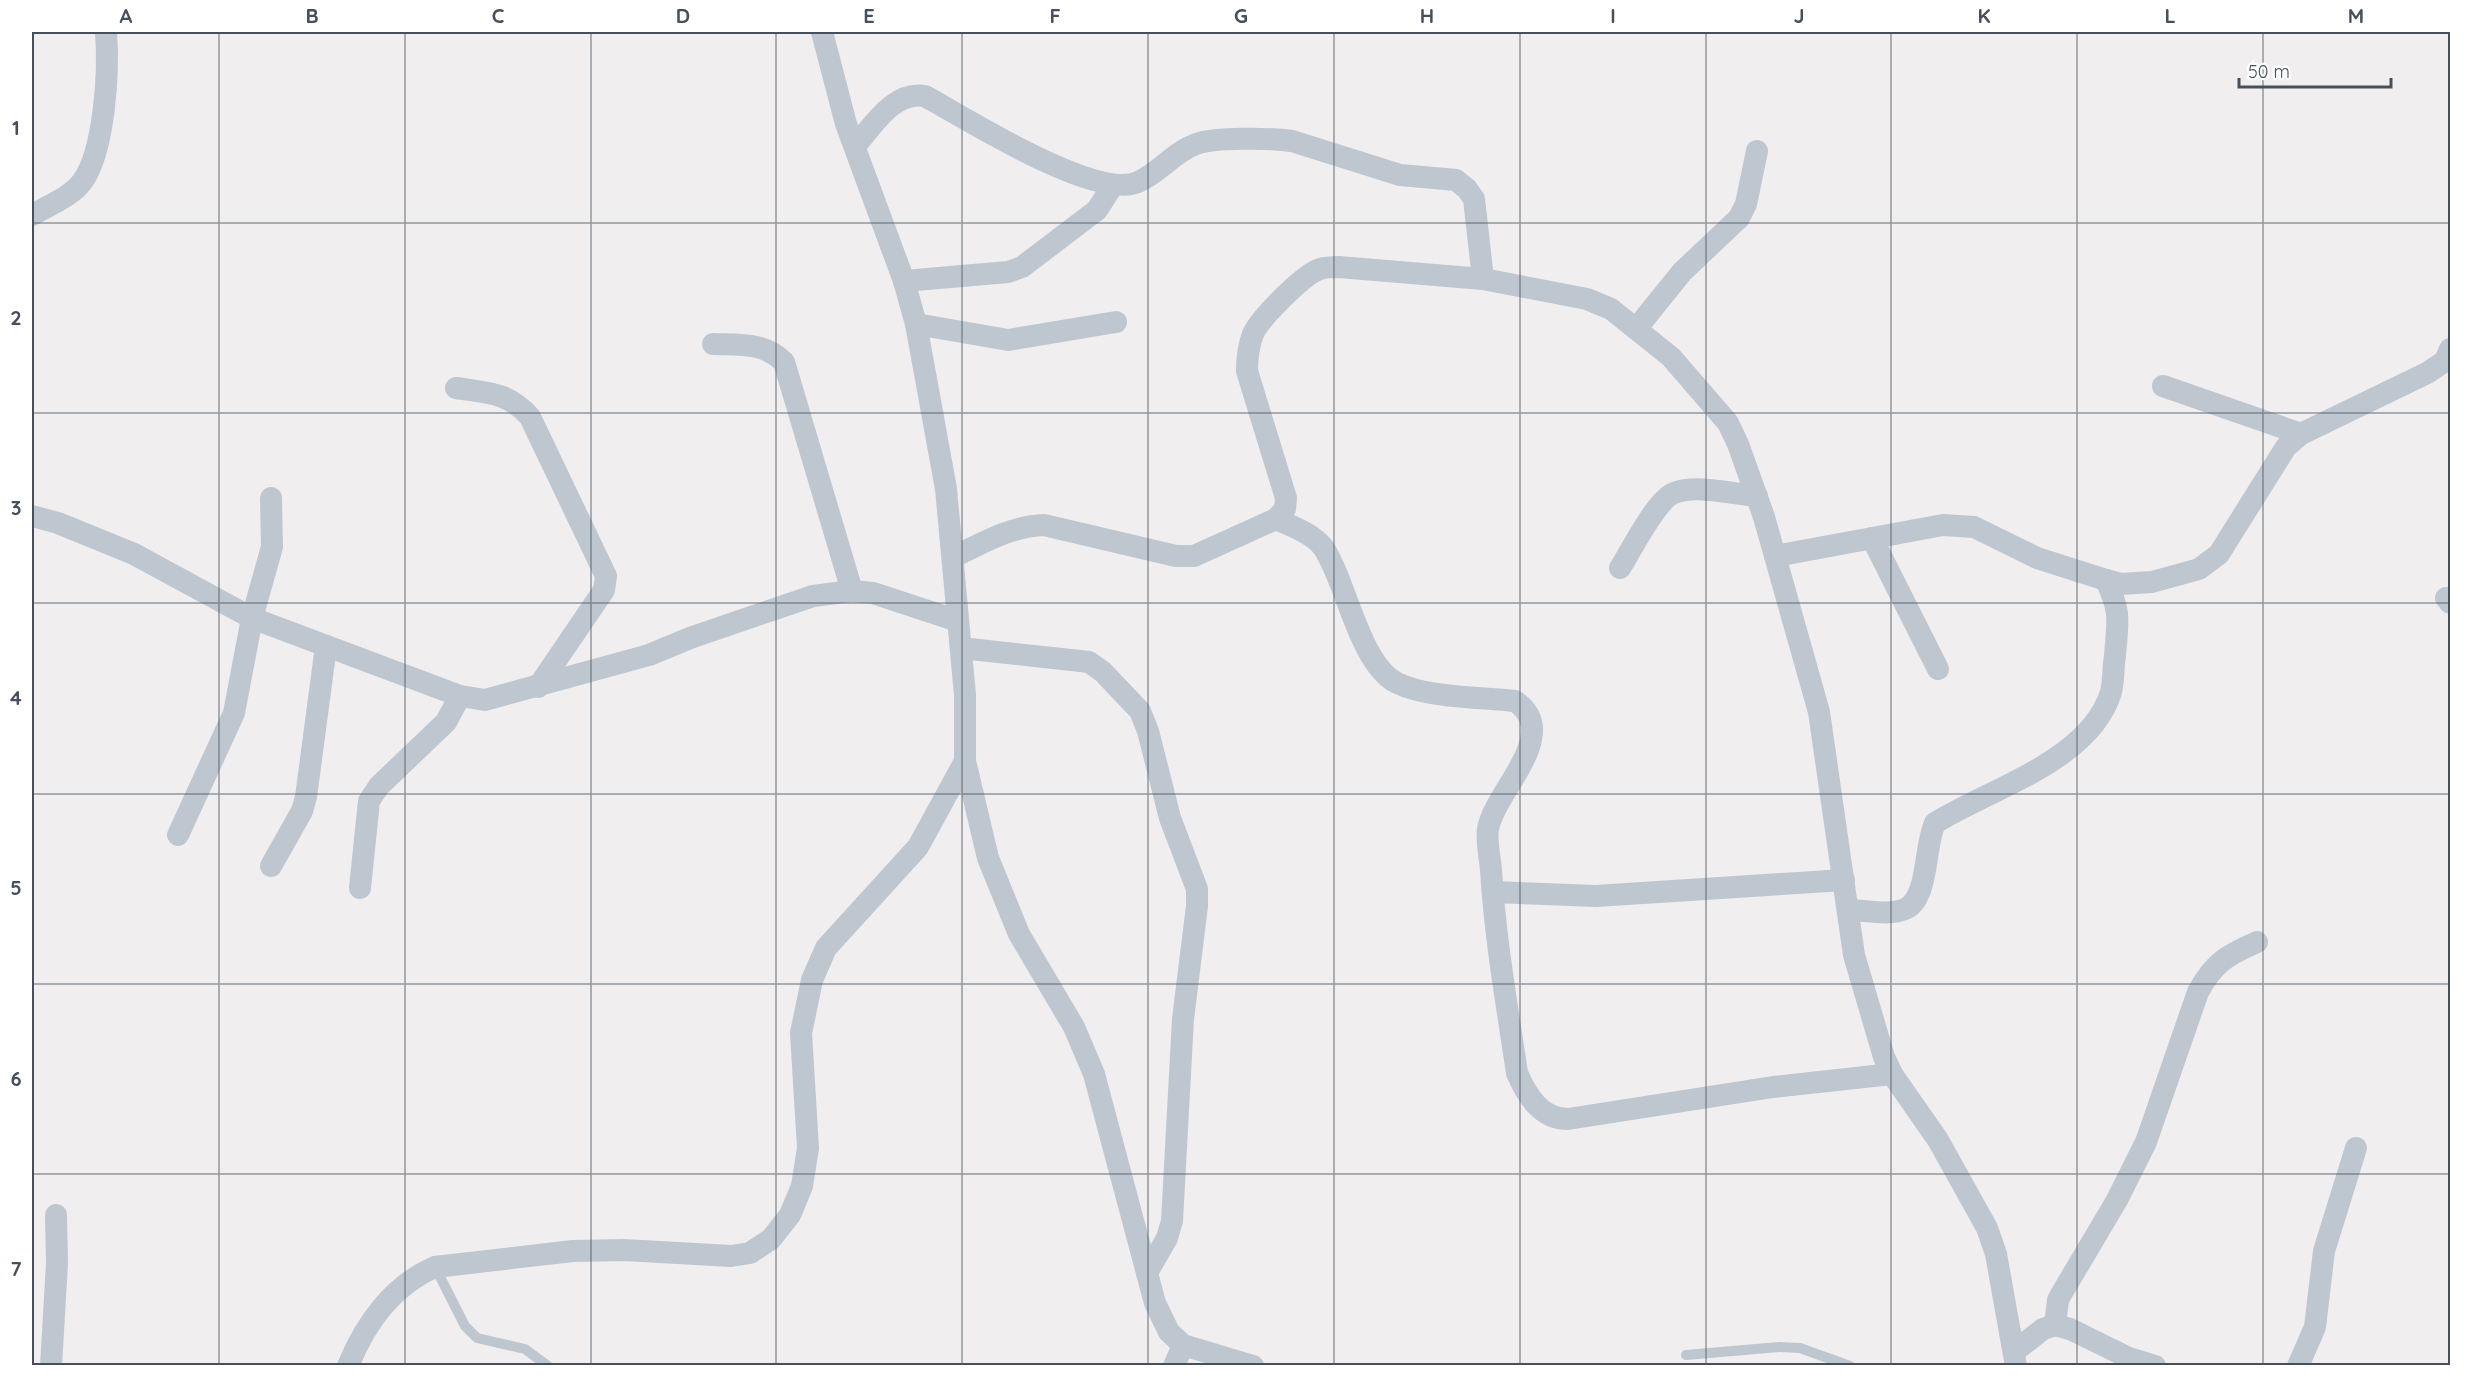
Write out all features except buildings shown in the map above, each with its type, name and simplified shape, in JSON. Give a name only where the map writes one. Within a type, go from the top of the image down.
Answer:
[{"type":"street","points":[[32,215],[81,183],[89,168],[97,146],[107,76],[106,32]]},
{"type":"street","points":[[822,32],[846,124],[904,280],[916,324],[946,489],[965,695],[965,761],[998,886],[1019,934],[1074,1027],[1094,1074],[1155,1303],[1169,1332],[1183,1345],[1253,1365]]},
{"type":"street","points":[[855,146],[893,103],[913,94],[925,96],[1010,145],[1096,181],[1113,185],[1137,183],[1197,144],[1275,139],[1311,145],[1400,176],[1456,180],[1467,189],[1473,200],[1483,279]]},
{"type":"street","points":[[1636,328],[1682,272],[1738,218],[1746,204],[1757,151]]},
{"type":"street","points":[[904,280],[1008,272],[1022,267],[1096,210],[1113,185]]},
{"type":"street","points":[[952,557],[1024,525],[1044,525],[1176,556],[1194,556],[1276,519],[1285,509],[1286,498],[1247,371],[1247,352],[1254,332],[1265,318],[1306,278],[1319,269],[1339,267],[1483,279],[1587,299],[1611,309],[1671,357],[1728,423],[1738,444],[1775,556],[1824,734],[1858,971],[1884,1057],[1892,1074],[1938,1140],[1987,1228],[1996,1254],[2016,1358]]},
{"type":"street","points":[[916,324],[1008,340],[1116,322]]},
{"type":"street","points":[[713,345],[757,345],[773,350],[784,362],[852,591]]},
{"type":"street","points":[[1775,556],[1943,525],[1960,525],[1974,527],[2037,558],[2106,580],[2139,585],[2199,569],[2219,554],[2286,447],[2301,434],[2427,374],[2445,361],[2451,349]]},
{"type":"street","points":[[2163,386],[2301,434]]},
{"type":"street","points":[[456,388],[506,396],[518,404],[530,417],[606,576],[604,590],[538,687]]},
{"type":"street","points":[[1620,568],[1661,503],[1672,494],[1689,490],[1757,496]]},
{"type":"street","points":[[178,835],[234,712],[252,618],[272,546],[271,498]]},
{"type":"street","points":[[32,516],[58,523],[134,554],[252,618],[460,696],[485,700],[649,655],[690,638],[813,596],[852,591],[892,598],[958,621]]},
{"type":"street","points":[[1276,519],[1308,535],[1323,547],[1366,646],[1384,673],[1395,682],[1418,690],[1515,701],[1527,710],[1533,725],[1530,747],[1492,815],[1487,831],[1492,892],[1517,1073],[1525,1092],[1545,1113],[1555,1119],[1568,1119],[1773,1087],[1892,1074]]},
{"type":"street","points":[[1872,538],[1938,669]]},
{"type":"street","points":[[1848,910],[1904,910],[1914,903],[1921,890],[1929,834],[1935,823],[2060,756],[2082,738],[2111,690],[2118,609],[2106,580]]},
{"type":"street","points":[[271,866],[302,811],[306,797],[326,646]]},
{"type":"street","points":[[961,648],[1071,658],[1089,662],[1103,672],[1140,711],[1148,731],[1170,818],[1197,889],[1197,906],[1183,1019],[1172,1221],[1167,1238],[1147,1273]]},
{"type":"street","points":[[360,888],[369,801],[379,786],[446,722],[460,696]]},
{"type":"street","points":[[348,1365],[355,1348],[373,1320],[398,1289],[417,1275],[435,1268],[573,1251],[624,1250],[731,1256],[750,1253],[771,1239],[790,1215],[802,1186],[808,1148],[801,1033],[812,980],[826,948],[918,846],[965,761]]},
{"type":"street","points":[[1492,892],[1596,896],[1844,880]]},
{"type":"street","points":[[2055,1325],[2058,1300],[2118,1200],[2146,1142],[2198,992],[2208,974],[2232,953],[2257,942]]},
{"type":"street","points":[[2298,1365],[2315,1327],[2324,1251],[2356,1148]]},
{"type":"street","points":[[51,1365],[57,1263],[56,1215]]},
{"type":"street","points":[[2016,1358],[2043,1329],[2055,1325],[2070,1329],[2122,1355],[2155,1365]]},
{"type":"street","points":[[1174,1365],[1183,1345]]},
{"type":"lane","points":[[435,1268],[465,1326],[477,1338],[525,1349],[548,1365]]},
{"type":"lane","points":[[1686,1355],[1779,1347],[1800,1348],[1850,1365]]}]
